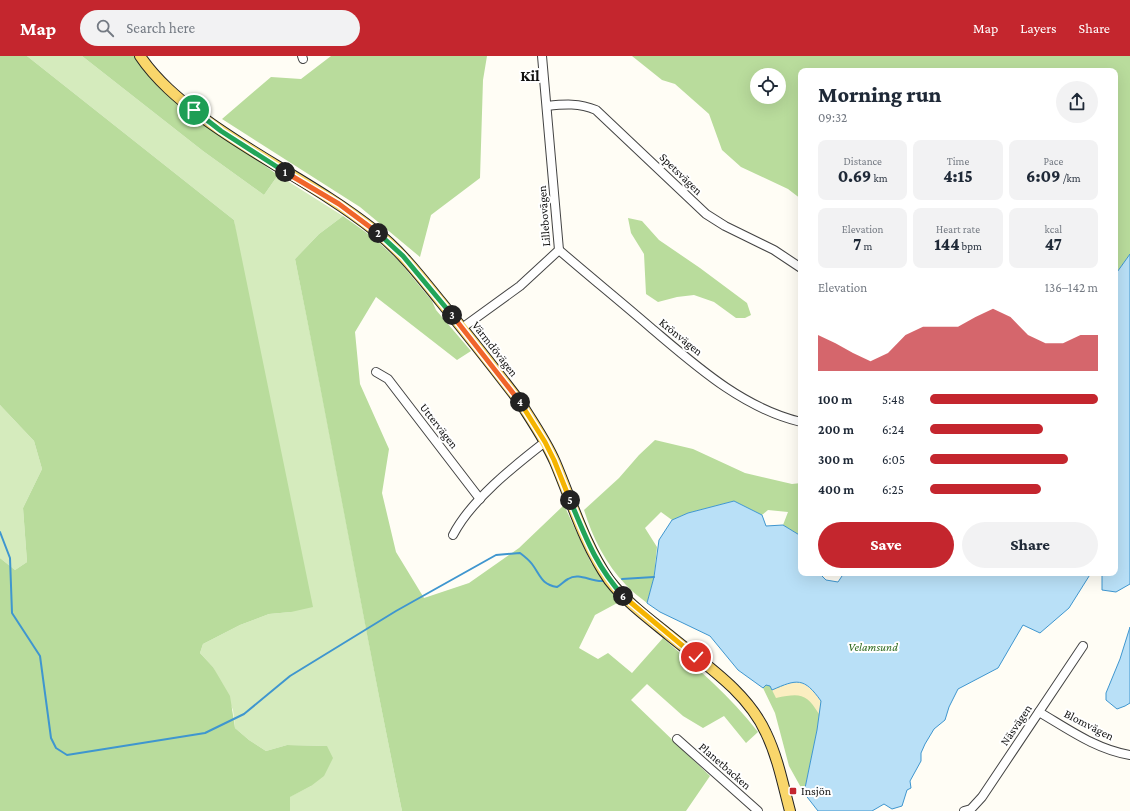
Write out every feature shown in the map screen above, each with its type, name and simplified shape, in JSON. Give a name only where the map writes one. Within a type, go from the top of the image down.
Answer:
[{"type":"main road","name":"Värmdövägen","points":[[140,56],[178,98],[221,131],[339,204],[374,230],[417,271],[520,402],[545,442],[554,460],[585,539],[596,560],[610,581],[625,598],[739,694],[758,719],[766,732],[779,766],[790,811]]},
{"type":"street","name":"Lillebovägen","points":[[462,328],[520,286],[559,250],[542,56]]},
{"type":"street","name":"Spetsvägen","points":[[547,106],[572,104],[585,105],[596,110],[706,214],[725,226],[774,250],[798,266]]},
{"type":"street","name":"Krönvägen","points":[[559,250],[678,351],[733,393],[762,407],[798,421]]},
{"type":"street","name":"Uttervägen","points":[[376,372],[388,380],[480,499]]},
{"type":"street","points":[[453,535],[460,522],[480,499],[514,467],[545,442]]},
{"type":"street","name":"Näsvägen","points":[[969,810],[996,777],[1083,646]]},
{"type":"street","name":"Blomvägen","points":[[1039,712],[1089,742],[1121,754],[1130,755]]},
{"type":"street","name":"Planetbacken","points":[[677,739],[758,811]]},
{"type":"green space","points":[[0,56],[27,56],[234,220],[313,607],[291,612],[269,614],[240,625],[203,644],[200,653],[213,667],[230,696],[235,728],[249,740],[266,751],[287,745],[327,746],[333,758],[324,776],[311,786],[290,797],[290,811],[0,811],[0,558],[15,570],[27,562],[23,508],[42,469],[34,441],[0,405]]},
{"type":"green space","points":[[27,56],[82,56],[203,151],[264,195],[278,175],[343,216],[319,234],[295,259],[402,811],[290,811],[289,797],[311,786],[327,746],[287,745],[266,751],[249,740],[235,728],[233,710],[213,667],[200,653],[203,644],[240,625],[269,614],[291,612],[234,220]]},
{"type":"green space","points":[[82,56],[134,56],[181,106],[278,175],[264,195],[203,151]]},
{"type":"green space","points":[[331,56],[487,56],[483,80],[480,178],[431,215],[420,257],[360,207],[222,119],[271,77],[301,79]]},
{"type":"green space","points":[[632,56],[1130,56],[1130,254],[1118,271],[1118,68],[798,68],[798,197],[788,189],[741,167],[722,150],[709,114],[675,84],[662,80]]},
{"type":"green space","points":[[343,216],[374,238],[399,261],[432,301],[436,310],[471,351],[457,360],[376,297],[355,332],[360,384],[389,449],[382,493],[396,552],[424,598],[469,583],[519,548],[564,505],[591,563],[621,601],[595,615],[579,648],[598,659],[608,653],[632,673],[663,638],[725,694],[758,732],[746,743],[724,716],[703,728],[683,716],[647,684],[631,700],[710,776],[686,811],[402,811],[374,673],[295,259],[319,234]]},
{"type":"green space","points":[[628,218],[642,221],[659,240],[747,303],[751,315],[745,318],[736,318],[714,302],[694,295],[677,297],[658,302],[646,294],[644,254],[631,233]]},
{"type":"green space","points":[[0,405],[34,441],[42,469],[23,508],[27,562],[15,570],[0,558]]},
{"type":"green space","points":[[655,440],[693,449],[745,473],[792,484],[798,483],[798,534],[783,525],[788,512],[768,510],[762,515],[734,501],[688,513],[672,520],[661,512],[645,528],[657,547],[654,577],[647,603],[628,588],[612,568],[600,550],[584,510],[619,478],[639,455]]},
{"type":"green space","points":[[766,685],[770,685],[772,690],[783,685],[821,701],[817,731],[804,793],[789,766],[775,713],[763,688]]},
{"type":"sand","points":[[796,681],[810,688],[821,701],[819,714],[810,702],[802,696],[791,695],[776,698],[772,690]]},
{"type":"water","points":[[1130,254],[1130,584],[1116,592],[1102,590],[1102,576],[1118,576],[1118,271]]},
{"type":"water","name":"Insjön","points":[[734,501],[762,515],[766,526],[783,525],[798,534],[798,576],[822,576],[826,580],[838,582],[842,576],[1089,576],[1069,608],[1040,633],[1023,625],[998,668],[958,689],[949,707],[945,720],[934,729],[925,744],[921,753],[921,761],[910,781],[911,788],[907,790],[902,806],[892,809],[884,804],[872,811],[818,811],[804,793],[817,730],[821,701],[815,693],[805,684],[800,682],[794,682],[772,690],[770,686],[766,685],[763,688],[738,670],[710,636],[660,612],[647,603],[654,577],[659,540],[672,520],[688,513]]},
{"type":"water","points":[[1130,627],[1130,703],[1117,709],[1106,700],[1106,693],[1120,659]]},
{"type":"waterway","points":[[0,532],[10,558],[12,613],[40,656],[51,738],[56,748],[67,755],[205,733],[244,714],[290,676],[396,611],[496,555],[520,553],[531,563],[544,582],[552,586],[557,587],[568,579],[576,576],[603,581]]},
{"type":"waterway","points":[[622,579],[654,577]]},
{"type":"place","name":"Insjön","points":[[793,791]]},
{"type":"district","name":"Kil","points":[[530,75]]},
{"type":"route","points":[[194,110],[221,131],[251,151],[339,204],[374,230],[417,271],[520,402],[534,423],[554,460],[585,539],[596,560],[610,581],[625,598],[696,657]]},
{"type":"park label","name":"Velamsund","points":[[873,647]]}]
